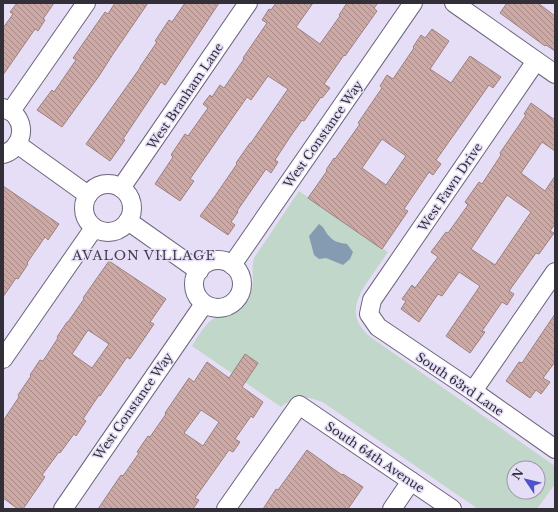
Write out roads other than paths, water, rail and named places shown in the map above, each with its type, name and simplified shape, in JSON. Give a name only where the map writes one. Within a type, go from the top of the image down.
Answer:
[{"type":"street","points":[[86,3],[7,109],[16,116],[20,123],[21,130],[20,138],[10,149],[88,195]]},
{"type":"street","name":"West Branham Lane","points":[[121,188],[248,3]]},
{"type":"street","name":"West Constance Way","points":[[232,265],[413,3]]},
{"type":"street","points":[[454,3],[555,74]]},
{"type":"street","name":"West Fawn Drive","points":[[370,314],[372,300],[536,61]]},
{"type":"street","points":[[107,184],[121,188],[127,194],[132,207],[131,215],[128,221],[120,229],[109,232],[94,228],[85,216],[85,201],[88,195],[93,189],[107,184]]},
{"type":"street","points":[[128,221],[199,270]]},
{"type":"street","points":[[3,359],[94,228]]},
{"type":"street","points":[[211,262],[225,262],[232,265],[240,275],[242,282],[239,295],[235,301],[224,308],[210,307],[204,304],[195,292],[195,277],[199,270],[204,265],[211,262]]},
{"type":"street","points":[[473,391],[555,272]]},
{"type":"street","name":"West Constance Way","points":[[63,509],[204,304]]},
{"type":"street","name":"South 63rd Lane","points":[[370,314],[378,327],[473,391],[555,449]]},
{"type":"street","name":"South 64th Avenue","points":[[226,509],[299,405],[452,509]]},
{"type":"street","points":[[392,509],[411,481]]},
{"type":"water","points":[[319,224],[333,240],[347,244],[353,252],[350,259],[343,265],[326,258],[319,259],[314,255],[309,236]]},
{"type":"district","name":"AVALON VILLAGE","points":[[144,255]]}]
